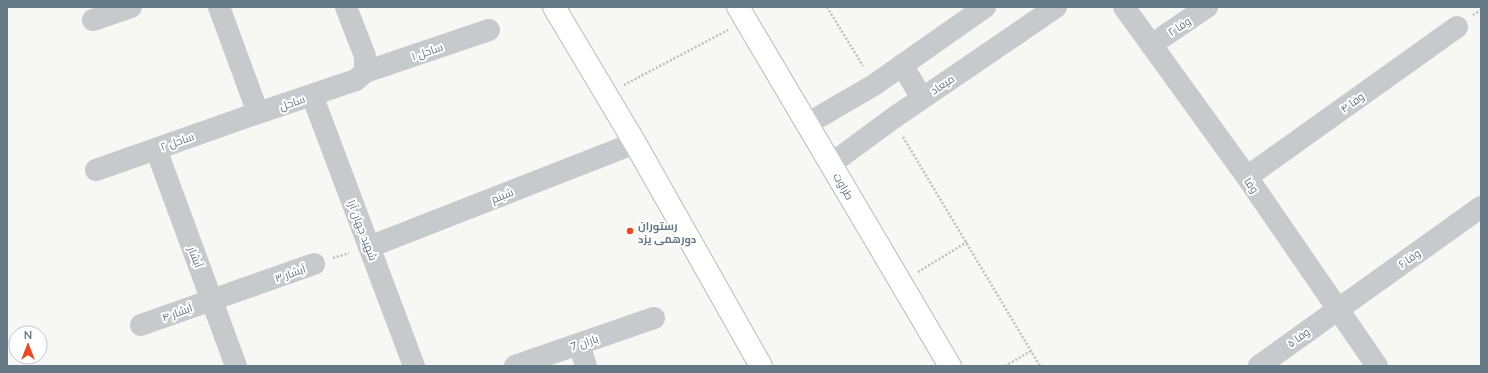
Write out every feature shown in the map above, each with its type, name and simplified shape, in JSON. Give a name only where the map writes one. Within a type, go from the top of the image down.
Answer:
[{"type":"main road","points":[[554,7],[635,143],[761,366]]},
{"type":"main road","name":"طراوت","points":[[742,14],[950,366]]},
{"type":"street","points":[[93,20],[130,7]]},
{"type":"street","points":[[219,7],[258,113]]},
{"type":"street","points":[[346,7],[365,56],[365,72]]},
{"type":"street","points":[[806,124],[874,85],[985,7]]},
{"type":"street","name":"وفا","points":[[1124,7],[1247,177],[1377,366]]},
{"type":"street","name":"وفا ۲","points":[[1152,45],[1207,7]]},
{"type":"street","name":"میعاد","points":[[831,164],[1047,9]]},
{"type":"street","name":"وفا ۴","points":[[1247,177],[1457,27]]},
{"type":"street","name":"ساحل ۱","points":[[365,72],[489,30]]},
{"type":"street","points":[[902,65],[922,98]]},
{"type":"street","name":"ساحل","points":[[258,113],[356,80],[365,72]]},
{"type":"street","name":"شهید جهان آرا","points":[[312,95],[414,366]]},
{"type":"street","name":"ساحل ۲","points":[[96,170],[258,113]]},
{"type":"street","name":"شبنم","points":[[369,247],[635,143]]},
{"type":"street","name":"آبشار","points":[[156,149],[236,366]]},
{"type":"street","name":"وفا ۶","points":[[1337,309],[1481,207]]},
{"type":"street","name":"آبشار ۳","points":[[212,300],[314,264]]},
{"type":"street","name":"آبشار ۴","points":[[141,325],[212,300]]},
{"type":"street","name":"وفا ۵","points":[[1259,366],[1337,309]]},
{"type":"street","name":"باران 7","points":[[514,366],[654,318]]},
{"type":"street","points":[[579,344],[586,366]]},
{"type":"path","points":[[827,7],[874,85]]},
{"type":"path","points":[[606,94],[742,14]]},
{"type":"path","points":[[892,119],[1040,366]]},
{"type":"path","points":[[900,282],[967,242]]},
{"type":"path","name":"آبشار ۳","points":[[314,264],[369,247]]},
{"type":"path","points":[[1005,366],[1031,351]]},
{"type":"place","name":"رستوران دورهمی یزد","points":[[630,231]]}]
